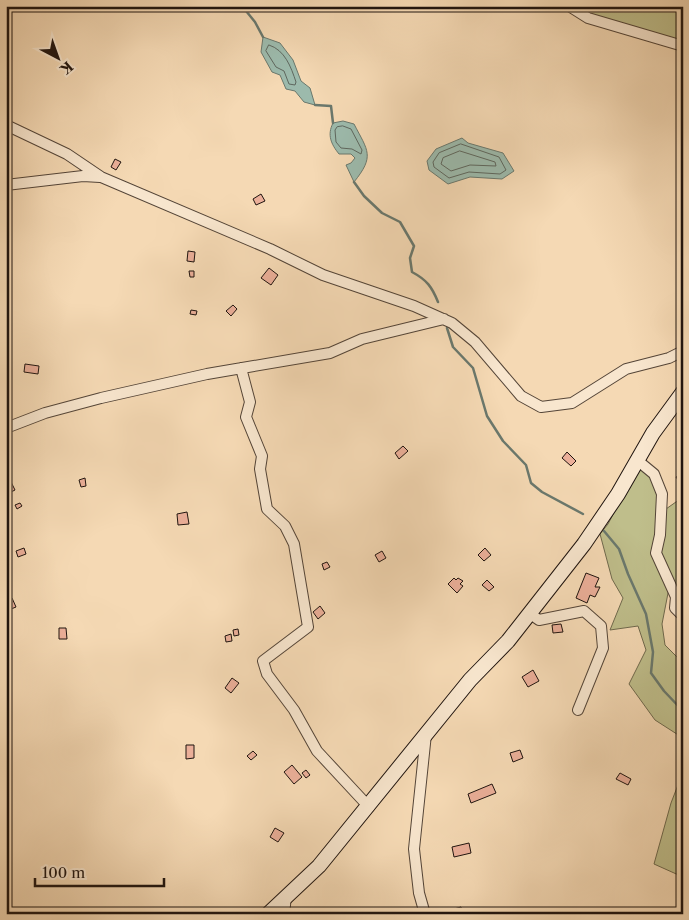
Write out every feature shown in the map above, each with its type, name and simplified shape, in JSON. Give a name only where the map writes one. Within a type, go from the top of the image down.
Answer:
[{"type":"street","points":[[569,6],[588,18],[683,46]]},
{"type":"street","points":[[6,125],[67,154],[102,177],[270,249],[323,275],[414,306],[444,320],[475,342],[521,396],[542,407],[572,403],[626,369],[669,358],[683,351]]},
{"type":"street","points":[[6,185],[83,176],[102,177]]},
{"type":"street","points":[[6,428],[45,413],[162,382],[330,353],[362,339],[444,320]]},
{"type":"street","points":[[241,368],[250,402],[246,417],[262,456],[260,469],[267,509],[285,526],[294,544],[308,627],[263,661],[267,674],[294,710],[317,751],[368,806]]},
{"type":"street","points":[[268,914],[318,866],[470,680],[508,640],[584,544],[618,494],[653,433],[683,392]]},
{"type":"street","points":[[637,460],[654,474],[662,494],[660,535],[656,553],[676,597],[675,608],[683,616]]},
{"type":"street","points":[[529,613],[539,620],[584,611],[601,626],[603,648],[578,710]]},
{"type":"street","points":[[425,914],[419,893],[414,849],[426,734]]},
{"type":"street","points":[[284,914],[286,896]]},
{"type":"street","points":[[6,913],[10,914]]},
{"type":"shaded area","points":[[576,6],[677,6],[683,12],[683,43],[591,16]]},
{"type":"shaded area","points":[[638,467],[652,476],[659,496],[657,535],[669,588],[662,624],[665,645],[683,663],[683,738],[655,720],[629,684],[646,650],[638,626],[610,630],[623,598],[612,579],[600,534],[608,524]]},
{"type":"shaded area","points":[[683,497],[683,596],[676,592],[659,555],[664,538],[666,509]]},
{"type":"shaded area","points":[[683,772],[683,877],[654,864],[671,803]]},
{"type":"water","points":[[263,37],[280,43],[293,60],[301,81],[310,88],[315,105],[304,102],[295,91],[286,89],[280,75],[272,72],[261,52]]},
{"type":"water","points":[[343,121],[354,124],[366,147],[367,159],[365,166],[354,182],[346,165],[355,158],[351,154],[339,154],[331,139],[330,132],[333,123]]},
{"type":"water","points":[[462,138],[468,143],[503,153],[514,171],[502,179],[470,177],[448,184],[429,170],[427,161],[436,149]]},
{"type":"building","points":[[115,159],[121,162],[116,170],[111,167]]},
{"type":"building","points":[[261,194],[265,201],[256,205],[253,199]]},
{"type":"building","points":[[188,251],[195,252],[194,262],[187,261]]},
{"type":"building","points":[[269,268],[278,275],[271,285],[261,278]]},
{"type":"building","points":[[189,271],[194,271],[194,277],[190,277]]},
{"type":"building","points":[[233,305],[237,309],[231,316],[226,311]]},
{"type":"building","points":[[191,310],[197,311],[196,315],[190,314]]},
{"type":"building","points":[[25,364],[39,366],[38,374],[24,372]]},
{"type":"building","points":[[403,446],[408,451],[399,459],[395,453]]},
{"type":"building","points":[[567,452],[576,461],[571,466],[562,458]]},
{"type":"building","points":[[683,473],[683,487],[676,477]]},
{"type":"building","points":[[85,478],[86,486],[81,487],[79,480]]},
{"type":"building","points":[[11,482],[15,490],[9,493],[6,484]]},
{"type":"building","points":[[20,503],[22,506],[17,509],[15,505]]},
{"type":"building","points":[[187,512],[189,524],[178,525],[177,514]]},
{"type":"building","points":[[24,548],[26,554],[18,557],[16,551]]},
{"type":"building","points":[[485,548],[491,555],[484,561],[478,555]]},
{"type":"building","points":[[382,551],[386,558],[379,562],[375,555]]},
{"type":"building","points":[[327,562],[330,567],[324,570],[322,564]]},
{"type":"building","points":[[586,573],[599,578],[595,587],[600,587],[595,597],[590,595],[587,603],[576,598]]},
{"type":"building","points":[[454,578],[463,581],[460,584],[463,586],[457,593],[448,584]]},
{"type":"building","points":[[487,580],[494,587],[489,591],[482,585]]},
{"type":"building","points":[[12,598],[16,607],[6,611],[6,600]]},
{"type":"building","points":[[320,606],[325,613],[318,619],[313,612]]},
{"type":"building","points":[[561,624],[563,632],[553,633],[552,625]]},
{"type":"building","points":[[59,628],[66,628],[67,639],[59,639]]},
{"type":"building","points":[[238,629],[239,635],[234,636],[233,630]]},
{"type":"building","points":[[231,634],[232,641],[226,642],[225,636]]},
{"type":"building","points":[[533,670],[539,681],[528,687],[522,677]]},
{"type":"building","points":[[232,678],[239,683],[231,693],[225,688]]},
{"type":"building","points":[[186,745],[194,745],[194,758],[186,759]]},
{"type":"building","points":[[520,750],[523,758],[513,762],[510,753]]},
{"type":"building","points":[[253,751],[257,755],[251,760],[247,756]]},
{"type":"building","points":[[292,765],[302,777],[294,784],[284,772]]},
{"type":"building","points":[[306,770],[310,775],[306,778],[302,773]]},
{"type":"building","points":[[620,773],[631,779],[628,785],[616,779]]},
{"type":"building","points":[[492,784],[496,793],[471,803],[468,794]]},
{"type":"building","points":[[275,828],[284,833],[278,842],[270,837]]},
{"type":"building","points":[[469,843],[471,853],[454,857],[452,847]]},
{"type":"building","points":[[461,907],[463,914],[451,914],[450,910]]},
{"type":"waterway","points":[[242,6],[255,22],[263,37]]},
{"type":"waterway","points":[[315,105],[331,106],[333,123]]},
{"type":"waterway","points":[[354,182],[364,196],[382,213],[400,222],[414,246],[410,258],[412,272],[428,284],[438,302]]},
{"type":"waterway","points":[[447,328],[453,347],[473,368],[487,416],[503,441],[526,465],[531,483],[542,492],[583,514]]},
{"type":"waterway","points":[[604,531],[619,549],[646,614],[653,652],[651,673],[664,691],[683,711]]}]
